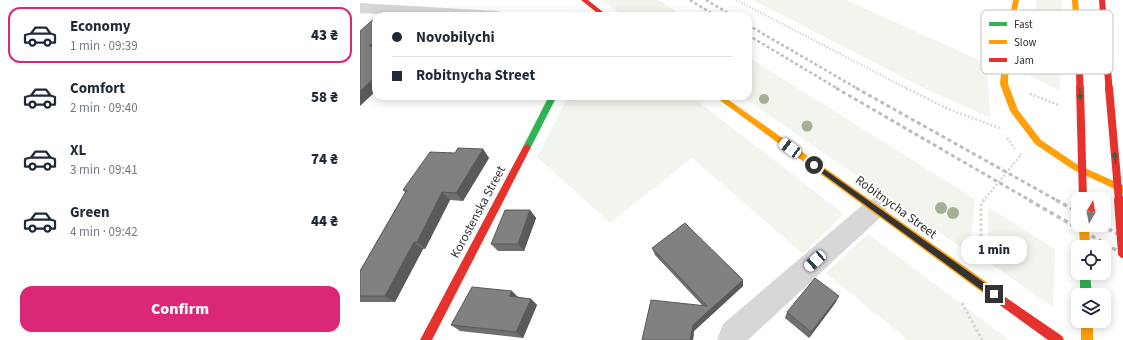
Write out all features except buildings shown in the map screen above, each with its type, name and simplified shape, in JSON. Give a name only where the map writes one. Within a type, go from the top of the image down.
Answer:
[{"type":"main road","points":[[584,0],[596,12]]},
{"type":"main road","points":[[1014,10],[1016,0]]},
{"type":"main road","points":[[1075,0],[1076,10]]},
{"type":"main road","points":[[1102,0],[1103,10]]},
{"type":"main road","points":[[1005,74],[1004,84],[1014,111],[1038,142],[1075,167],[1123,189]]},
{"type":"main road","points":[[1080,74],[1083,192]]},
{"type":"main road","points":[[1107,74],[1123,253]]},
{"type":"main road","name":"Korostenska Street","points":[[426,340],[551,100]]},
{"type":"main road","name":"Robitnycha Street","points":[[724,100],[1058,340]]},
{"type":"main road","points":[[1087,328],[1087,340]]},
{"type":"street","points":[[364,11],[391,12]]},
{"type":"street","points":[[732,340],[733,334],[875,208]]},
{"type":"path","points":[[736,0],[872,72],[948,109],[1002,129]]},
{"type":"path","points":[[981,259],[981,203],[1007,173]]},
{"type":"path","points":[[960,299],[982,340]]},
{"type":"shaded area","points":[[601,0],[658,0],[677,12],[618,12]]},
{"type":"shaded area","points":[[753,0],[846,0],[981,61],[981,74],[987,74],[991,118],[930,91]]},
{"type":"shaded area","points":[[1036,0],[1062,0],[1062,10],[1035,10]]},
{"type":"shaded area","points":[[752,60],[975,199],[969,253],[747,100],[752,100]]},
{"type":"shaded area","points":[[1030,74],[1060,74],[1060,91],[1030,76]]},
{"type":"shaded area","points":[[566,100],[696,100],[844,214],[803,254],[692,158],[610,223],[537,157]]},
{"type":"shaded area","points":[[988,207],[1055,249],[1053,307],[988,262]]},
{"type":"shaded area","points":[[868,234],[1009,340],[908,340],[826,273]]},
{"type":"railway","points":[[690,0],[710,12]]},
{"type":"railway","points":[[706,0],[726,12]]},
{"type":"railway","points":[[752,27],[858,89]]},
{"type":"railway","points":[[752,37],[838,89]]},
{"type":"railway","points":[[836,88],[1031,201]]},
{"type":"railway","points":[[856,88],[1058,201]]},
{"type":"railway","points":[[1029,200],[1123,254]]},
{"type":"railway","points":[[1056,200],[1071,208]]},
{"type":"railway","points":[[1111,230],[1123,237]]},
{"type":"traffic: fast","points":[[527,147],[551,100]]},
{"type":"traffic: fast","points":[[1085,280],[1086,288]]},
{"type":"traffic: slow","points":[[1014,10],[1016,0]]},
{"type":"traffic: slow","points":[[1075,0],[1076,10]]},
{"type":"traffic: slow","points":[[1005,74],[1004,84],[1014,111],[1038,142],[1075,167],[1123,189]]},
{"type":"traffic: slow","points":[[724,100],[998,297]]},
{"type":"traffic: slow","points":[[1084,232],[1085,240]]},
{"type":"traffic: slow","points":[[1087,328],[1087,340]]},
{"type":"traffic: jam","points":[[584,0],[600,12]]},
{"type":"traffic: jam","points":[[1102,0],[1103,10]]},
{"type":"traffic: jam","points":[[1080,74],[1083,192]]},
{"type":"traffic: jam","points":[[1108,74],[1123,253]]},
{"type":"traffic: jam","points":[[426,340],[527,147]]},
{"type":"traffic: jam","points":[[998,297],[1058,340]]},
{"type":"route","points":[[814,165],[994,294]]}]
